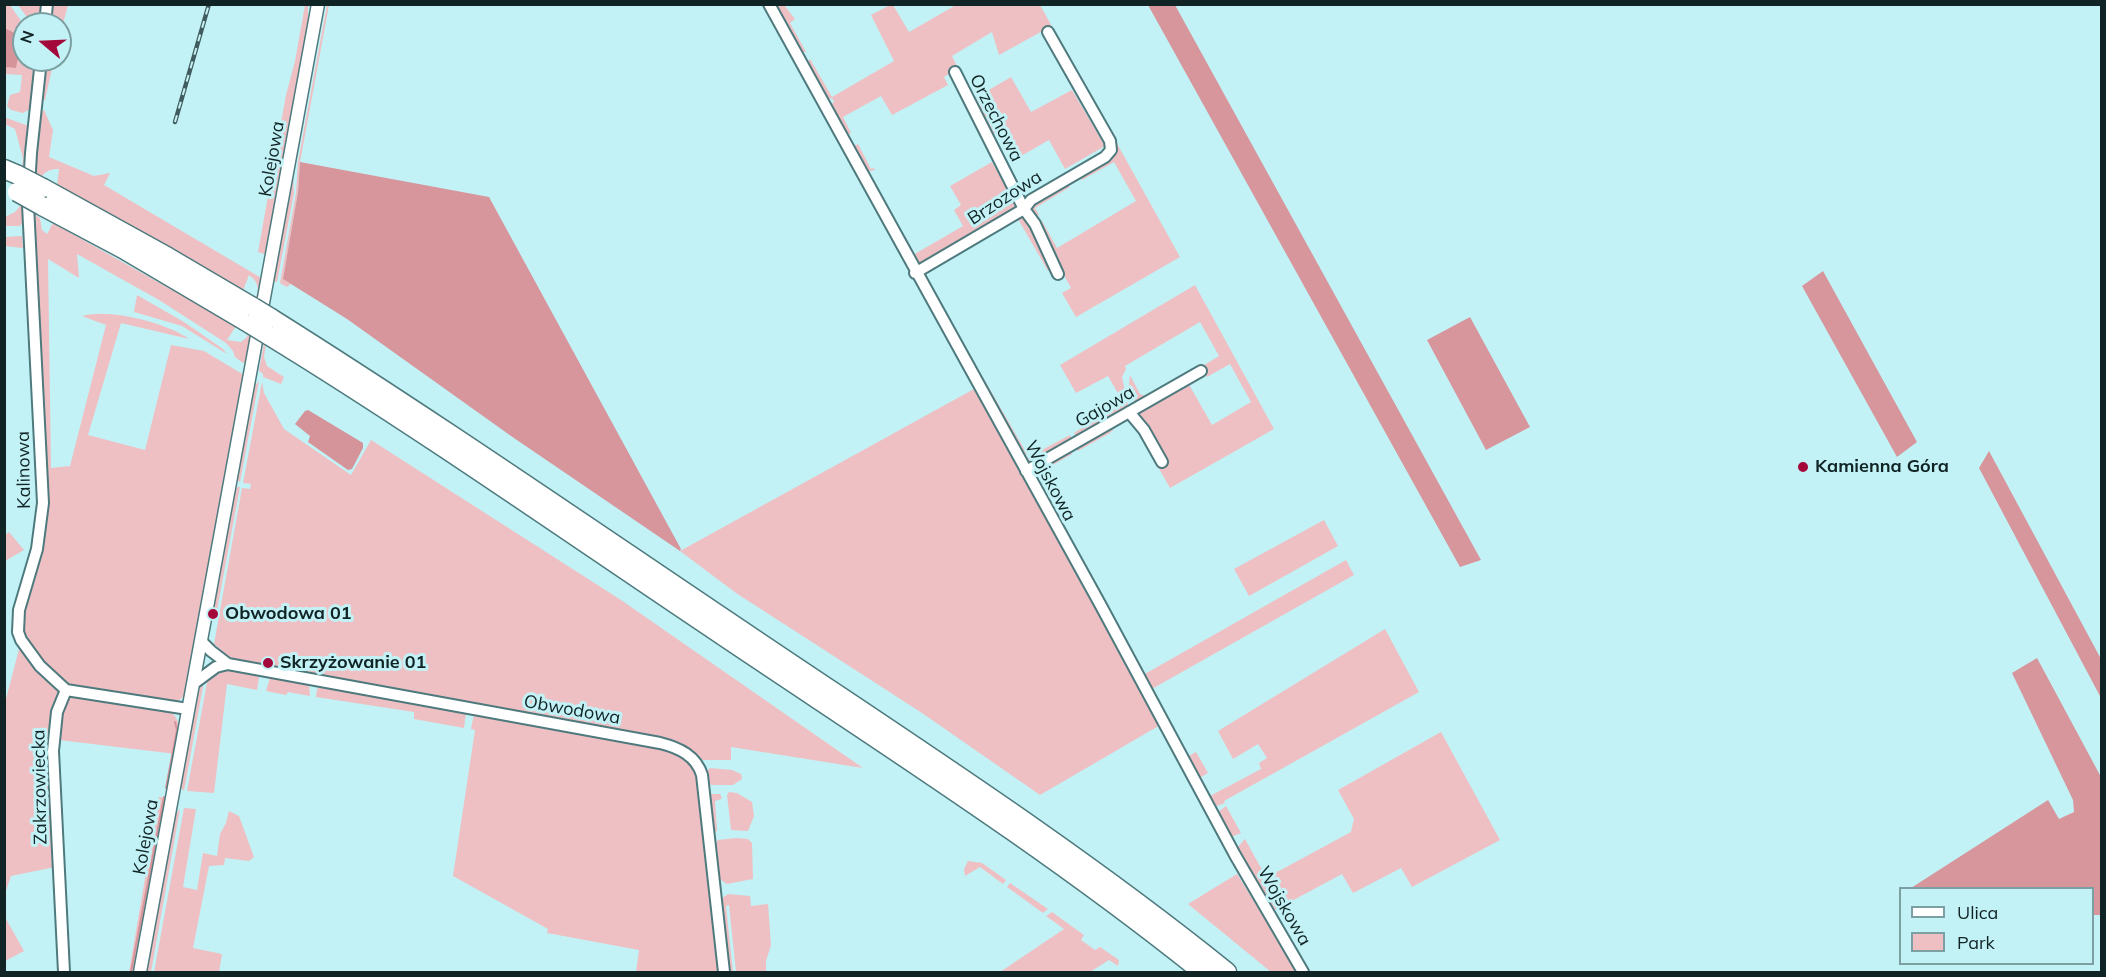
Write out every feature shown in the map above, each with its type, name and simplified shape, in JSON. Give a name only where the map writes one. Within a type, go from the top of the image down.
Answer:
[{"type":"highway","points":[[11,180],[141,259],[260,321],[396,399],[993,799],[1114,885],[1227,972]]},
{"type":"highway","points":[[260,321],[389,412],[985,812],[1110,901],[1202,972]]},
{"type":"street","name":"Kolejowa","points":[[140,972],[318,4]]},
{"type":"street","name":"Wojskowa","points":[[769,4],[915,273],[1165,723],[1235,855],[1303,972]]},
{"type":"street","name":"Brzozowa","points":[[915,273],[1024,209],[1031,200],[1105,157],[1111,150],[1110,141],[1048,32]]},
{"type":"street","name":"Kalinowa","points":[[40,72],[29,184],[43,503],[37,549],[19,610],[18,632],[21,640],[40,666],[66,690]]},
{"type":"street","name":"Orzechowa","points":[[955,72],[1024,209],[1035,224],[1058,274]]},
{"type":"street","name":"Gajowa","points":[[1026,471],[1201,371]]},
{"type":"street","points":[[1129,412],[1144,430],[1162,462]]},
{"type":"street","name":"Obwodowa","points":[[201,641],[228,664],[660,743],[687,754],[699,765],[702,775],[724,972]]},
{"type":"street","points":[[193,684],[207,672],[228,664]]},
{"type":"street","points":[[66,690],[188,709]]},
{"type":"street","name":"Zakrzowiecka","points":[[64,972],[53,752],[57,712],[66,690]]},
{"type":"green space","points":[[5,5],[10,5],[15,12],[12,12],[12,72],[36,72],[32,108],[23,113],[11,110],[7,106],[10,95],[20,92],[22,75],[5,74]]},
{"type":"green space","points":[[18,5],[44,5],[43,12],[23,12]]},
{"type":"green space","points":[[50,5],[68,5],[66,12],[49,12]]},
{"type":"green space","points":[[305,5],[308,5],[308,36],[267,255],[258,252],[286,95]]},
{"type":"green space","points":[[327,5],[329,5],[300,162],[298,192],[283,279],[291,284],[287,287],[280,283],[296,193],[298,162]]},
{"type":"green space","points":[[773,5],[784,5],[795,19],[790,23],[806,52],[794,46]]},
{"type":"green space","points":[[893,5],[909,32],[956,5],[1040,5],[1180,257],[1076,317],[1062,293],[1071,288],[1051,252],[1039,223],[1042,221],[1057,248],[1136,201],[1114,162],[1082,180],[1079,175],[1114,150],[1048,28],[999,55],[992,32],[952,56],[958,68],[944,77],[948,85],[892,115],[881,96],[843,117],[851,133],[844,137],[828,107],[834,102],[832,98],[824,101],[806,64],[810,59],[832,97],[894,61],[871,15]]},
{"type":"green space","points":[[43,72],[51,72],[45,100],[40,98]]},
{"type":"green space","points":[[1011,77],[1031,112],[1072,90],[1105,146],[1065,169],[1049,140],[1014,160],[998,132],[994,134],[975,98]]},
{"type":"green space","points":[[44,110],[53,130],[49,157],[94,176],[110,173],[104,185],[263,279],[259,301],[254,298],[258,294],[258,288],[254,279],[249,275],[243,291],[57,186],[59,169],[48,171],[41,178],[34,175],[40,113]]},
{"type":"green space","points":[[6,118],[29,126],[27,171],[22,169],[23,158],[15,129],[5,124]]},
{"type":"green space","points":[[858,144],[871,169],[875,170],[865,172],[850,148]]},
{"type":"green space","points":[[992,162],[1017,207],[919,266],[913,255],[963,226],[954,210],[961,205],[950,186]]},
{"type":"green space","points":[[293,173],[294,193],[277,282],[272,281]]},
{"type":"green space","points":[[1068,184],[1070,187],[1035,208],[1039,215],[1035,216],[1030,211],[1031,205]]},
{"type":"green space","points":[[20,206],[24,208],[24,223],[19,226],[5,226],[5,217],[15,212]]},
{"type":"green space","points":[[34,214],[40,218],[42,230],[47,234],[53,223],[236,326],[227,340],[241,342],[248,333],[253,335],[246,362],[243,363],[235,357],[226,343],[159,300],[77,254],[79,278],[48,259],[51,468],[70,466],[106,325],[82,316],[107,314],[137,318],[167,328],[189,339],[121,323],[88,435],[145,450],[171,345],[204,351],[244,375],[186,691],[177,702],[75,688],[60,680],[43,663],[23,634],[21,624],[27,593],[39,561],[46,522],[47,492]]},
{"type":"green space","points":[[1023,215],[1053,268],[1048,271],[1018,219],[998,230]]},
{"type":"green space","points":[[22,236],[23,248],[5,246],[5,237]]},
{"type":"green space","points":[[1195,285],[1274,429],[1170,488],[1157,465],[1163,462],[1136,411],[1187,381],[1212,425],[1251,402],[1230,364],[1207,377],[1201,367],[1219,356],[1200,322],[1125,366],[1122,377],[1128,406],[1125,411],[1077,438],[1074,433],[1123,402],[1108,376],[1076,393],[1060,365]]},
{"type":"green space","points":[[137,295],[184,322],[227,354],[182,326],[134,312]]},
{"type":"green space","points":[[264,343],[266,343],[264,357],[267,366],[284,377],[281,384],[263,377],[259,371]]},
{"type":"green space","points":[[969,353],[1027,454],[1021,457],[964,356]]},
{"type":"green space","points":[[1130,375],[1140,394],[1148,397],[1135,403],[1129,385]]},
{"type":"green space","points":[[259,381],[240,482],[237,480],[253,388]]},
{"type":"green space","points":[[262,382],[264,393],[284,429],[351,475],[371,440],[621,600],[863,768],[731,747],[731,760],[703,760],[687,748],[240,661],[228,656],[214,644],[242,488],[250,489],[251,484],[243,483]]},
{"type":"green space","points":[[974,389],[1162,724],[1040,795],[922,713],[736,593],[680,551]]},
{"type":"green space","points":[[1111,426],[1114,429],[1110,433],[1078,451],[1075,446]]},
{"type":"green space","points":[[1070,435],[1073,441],[1029,464],[1023,460]]},
{"type":"green space","points":[[1069,449],[1072,454],[1032,477],[1031,471]]},
{"type":"green space","points":[[240,487],[217,610],[212,609],[235,489]]},
{"type":"green space","points":[[1324,520],[1338,546],[1249,596],[1234,569]]},
{"type":"green space","points":[[9,532],[24,550],[5,561],[5,535]]},
{"type":"green space","points":[[1346,560],[1354,575],[1150,690],[1143,675]]},
{"type":"green space","points":[[1385,629],[1419,692],[1224,801],[1225,803],[1212,805],[1202,784],[1210,796],[1261,769],[1259,763],[1267,758],[1258,744],[1233,759],[1218,731]]},
{"type":"green space","points":[[19,649],[24,651],[57,686],[58,694],[55,704],[55,867],[11,876],[5,894],[5,703]]},
{"type":"green space","points":[[220,670],[256,674],[259,678],[257,690],[227,684],[214,793],[187,791],[208,677]]},
{"type":"green space","points":[[270,678],[307,682],[310,696],[266,691]]},
{"type":"green space","points":[[203,683],[184,791],[180,786],[198,692]]},
{"type":"green space","points":[[322,686],[466,713],[464,728],[414,719],[414,712],[316,697],[317,689]]},
{"type":"green space","points":[[74,697],[171,712],[179,726],[176,754],[59,740],[60,713],[66,700]]},
{"type":"green space","points":[[474,714],[667,749],[687,762],[696,775],[719,972],[636,972],[639,950],[547,933],[548,929],[453,876],[475,730],[471,729]]},
{"type":"green space","points":[[1441,732],[1500,840],[1412,887],[1401,868],[1353,893],[1342,874],[1273,911],[1236,849],[1245,839],[1261,868],[1277,872],[1351,832],[1354,819],[1338,790]]},
{"type":"green space","points":[[1196,752],[1208,773],[1198,779],[1187,757]]},
{"type":"green space","points":[[710,768],[732,770],[741,774],[742,779],[733,785],[711,785],[707,780],[706,772]]},
{"type":"green space","points":[[729,792],[737,793],[752,802],[754,816],[748,831],[731,830],[727,795]]},
{"type":"green space","points":[[711,794],[720,794],[722,798],[715,801],[717,831],[715,832],[713,830]]},
{"type":"green space","points":[[159,797],[167,798],[136,972],[129,972]]},
{"type":"green space","points":[[1226,806],[1241,833],[1231,837],[1217,813]]},
{"type":"green space","points":[[184,808],[196,809],[183,887],[197,890],[203,853],[217,856],[220,834],[229,811],[239,816],[254,857],[249,861],[225,858],[224,865],[209,866],[193,948],[222,954],[219,972],[154,972]]},
{"type":"green space","points":[[180,809],[151,972],[146,972],[175,815]]},
{"type":"green space","points":[[748,839],[752,843],[753,879],[727,884],[718,878],[714,846],[718,840]]},
{"type":"green space","points":[[968,861],[982,863],[1006,880],[1003,884],[980,867],[965,876],[964,869]]},
{"type":"green space","points":[[1237,874],[1298,972],[1271,972],[1188,904]]},
{"type":"green space","points":[[1010,883],[1048,909],[1043,913],[1007,887]]},
{"type":"green space","points":[[728,894],[750,896],[751,906],[768,904],[771,945],[766,961],[766,971],[769,972],[736,972],[729,905],[726,906],[733,972],[727,972],[721,899]]},
{"type":"green space","points":[[1052,912],[1084,935],[1081,940],[1095,950],[1100,947],[1119,960],[1118,966],[1109,960],[1090,972],[1000,972],[1064,929],[1046,916]]},
{"type":"green space","points":[[5,917],[24,951],[4,961]]},
{"type":"shaded area","points":[[1148,5],[1175,5],[1481,560],[1460,567]]},
{"type":"shaded area","points":[[4,28],[12,32],[12,68],[5,67]]},
{"type":"shaded area","points":[[300,162],[489,197],[681,549],[680,551],[511,436],[347,319],[283,279],[298,192]]},
{"type":"shaded area","points":[[1823,271],[1917,442],[1897,457],[1802,286]]},
{"type":"shaded area","points":[[1470,317],[1530,427],[1486,450],[1427,340]]},
{"type":"shaded area","points":[[308,410],[363,443],[363,448],[352,469],[348,470],[308,442],[310,436],[295,424]]},
{"type":"shaded area","points":[[1989,451],[2101,659],[2101,698],[1979,468]]},
{"type":"shaded area","points":[[2037,658],[2101,777],[2101,915],[2094,915],[2094,887],[1913,887],[2048,800],[2059,819],[2074,812],[2073,800],[2012,673]]},
{"type":"waterway","points":[[873,181],[877,190]]},
{"type":"waterway","points":[[166,788],[177,730],[175,722]]},
{"type":"waterway","points":[[131,972],[164,797]]},
{"type":"railway","points":[[175,122],[209,4]]},
{"type":"place","name":"Kamienna Góra","points":[[1803,467]]},
{"type":"place","name":"Obwodowa 01","points":[[213,614]]},
{"type":"place","name":"Skrzyżowanie 01","points":[[268,663]]}]
